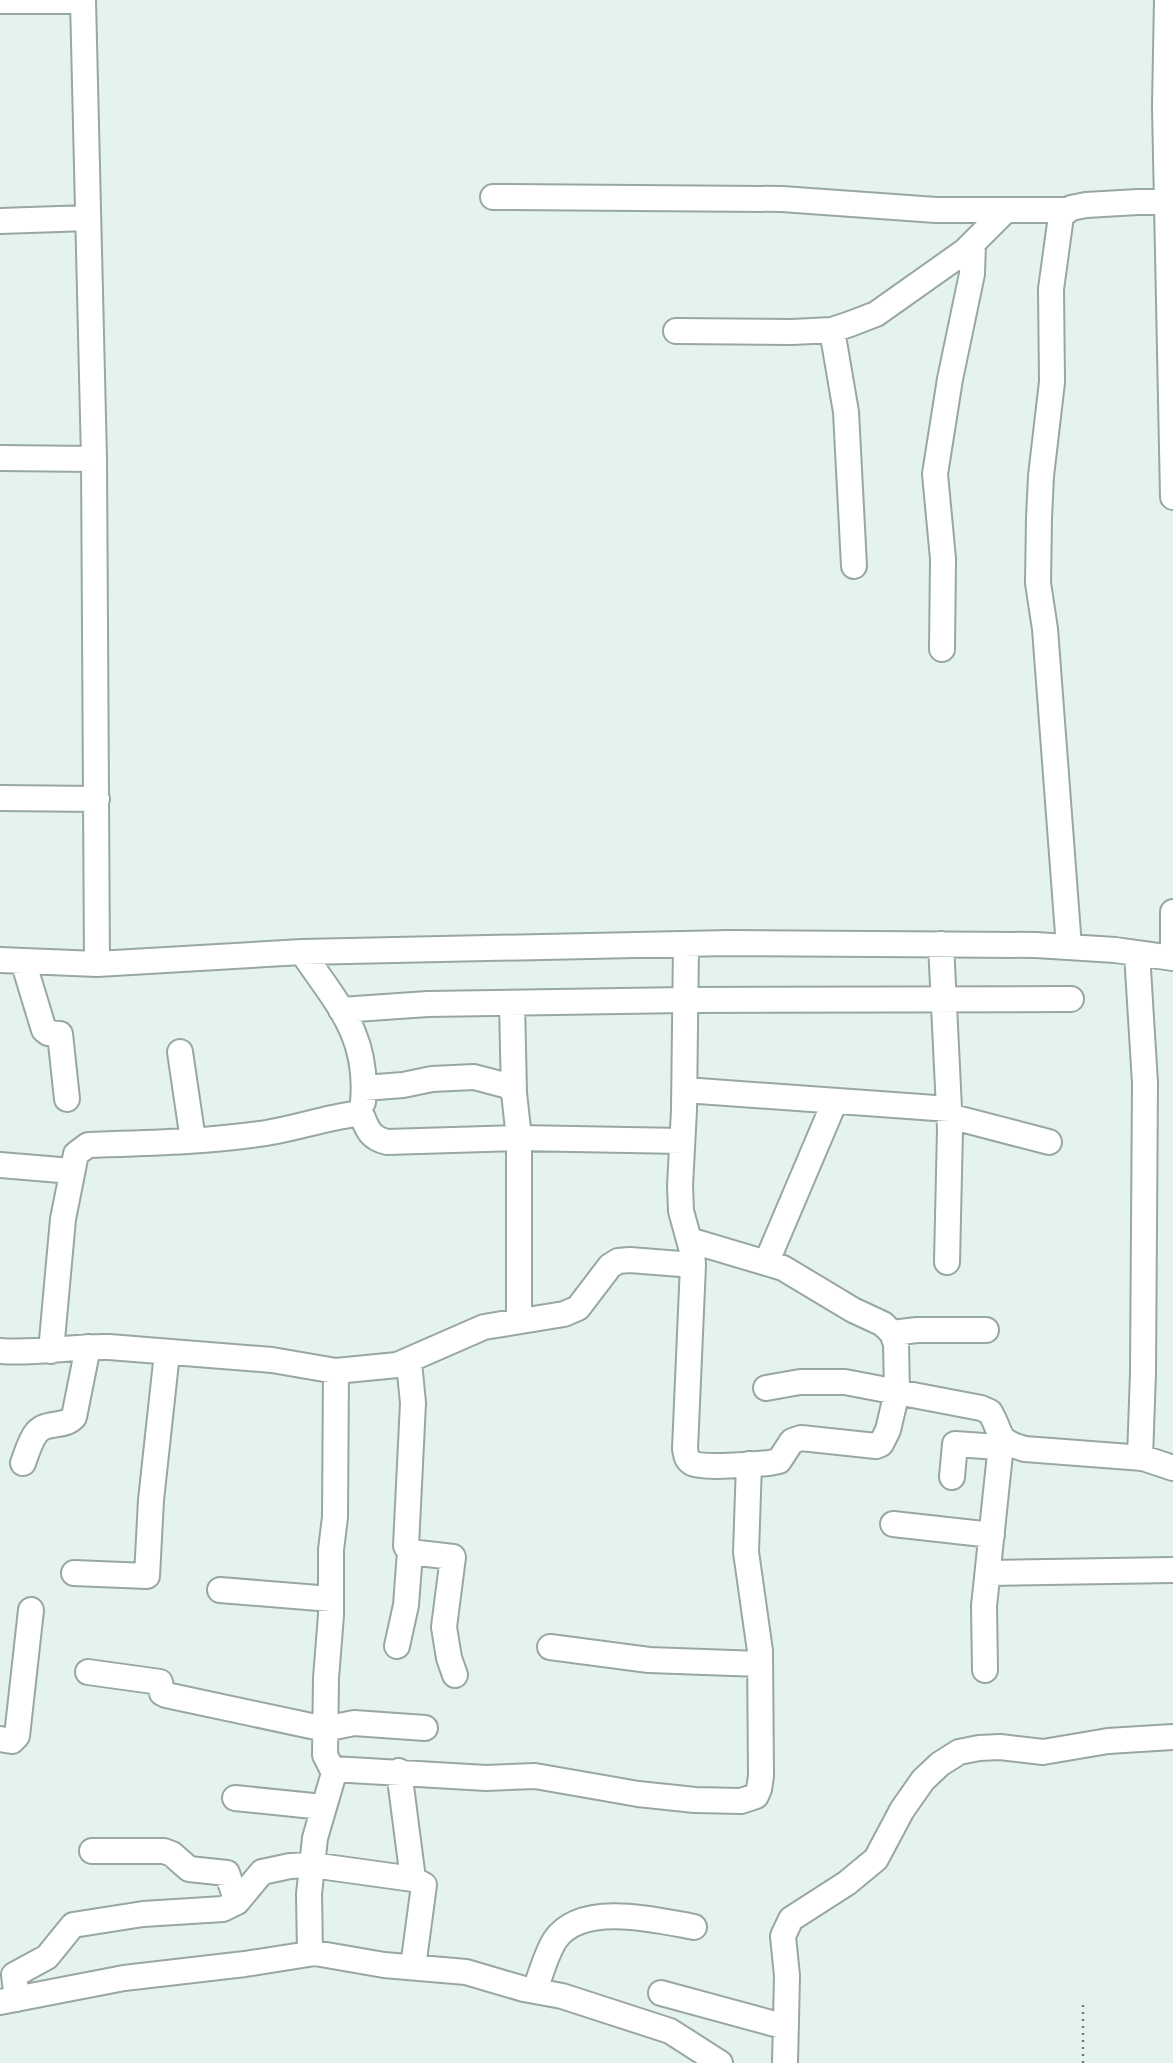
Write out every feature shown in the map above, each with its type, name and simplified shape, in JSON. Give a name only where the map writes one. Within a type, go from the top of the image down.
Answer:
[{"type":"street","points":[[0,1],[83,0],[94,458],[97,964]]},
{"type":"street","points":[[1167,0],[1165,106],[1170,200],[1173,497]]},
{"type":"street","points":[[493,197],[782,199],[936,210],[1066,210],[1086,205],[1170,200]]},
{"type":"street","points":[[676,331],[832,330],[876,314],[973,243],[1006,210]]},
{"type":"street","points":[[1066,210],[1061,216],[1059,226],[1051,289],[1052,382],[1041,476],[1038,583],[1044,619],[1069,947]]},
{"type":"street","points":[[0,220],[88,218]]},
{"type":"street","points":[[942,649],[943,559],[935,474],[950,379],[972,274],[973,243]]},
{"type":"street","points":[[832,330],[846,412],[854,566]]},
{"type":"street","points":[[0,458],[94,458]]},
{"type":"street","points":[[0,798],[97,799]]},
{"type":"street","points":[[67,1098],[60,1034],[44,1030],[11,960],[97,964],[302,952],[686,944],[1069,947],[1173,958],[1173,912]]},
{"type":"street","points":[[686,944],[681,1211],[693,1265],[686,1458],[692,1463],[704,1465],[749,1465],[779,1461],[792,1441],[801,1438],[876,1446],[881,1444],[885,1440],[897,1392],[896,1344],[892,1333],[883,1324],[853,1310],[783,1268],[767,1261],[689,1240]]},
{"type":"street","points":[[941,944],[949,1109],[947,1262]]},
{"type":"street","points":[[302,952],[341,1010],[358,1041],[364,1062],[362,1116],[370,1134],[377,1140],[387,1142],[519,1138],[682,1141]]},
{"type":"street","points":[[1137,953],[1144,1083],[1140,1458]]},
{"type":"street","points":[[341,1010],[428,1004],[685,1000],[1071,999]]},
{"type":"street","points":[[513,1003],[514,1093],[519,1138],[519,1321]]},
{"type":"street","points":[[180,1052],[193,1140]]},
{"type":"street","points":[[364,1088],[403,1085],[432,1079],[474,1077],[508,1086],[514,1093]]},
{"type":"street","points":[[685,1090],[949,1109]]},
{"type":"street","points":[[767,1261],[835,1101]]},
{"type":"street","points":[[949,1109],[953,1117],[1049,1142]]},
{"type":"street","points":[[51,1351],[62,1232],[76,1154],[88,1145],[193,1140],[268,1132],[347,1115],[362,1116]]},
{"type":"street","points":[[0,1165],[72,1171]]},
{"type":"street","points":[[0,1351],[24,1353],[88,1347],[272,1360],[336,1371],[409,1362],[451,1340],[484,1327],[564,1314],[578,1308],[610,1266],[618,1261],[693,1265]]},
{"type":"street","points":[[892,1333],[917,1330],[986,1330]]},
{"type":"street","points":[[23,1463],[34,1437],[41,1428],[67,1423],[74,1417],[88,1347]]},
{"type":"street","points":[[74,1573],[147,1576],[151,1500],[167,1353]]},
{"type":"street","points":[[397,1646],[406,1605],[410,1552],[406,1546],[414,1403],[409,1362]]},
{"type":"street","points":[[310,1953],[309,1894],[315,1838],[333,1780],[333,1769],[325,1759],[331,1550],[336,1503],[336,1371]]},
{"type":"street","points":[[766,1388],[800,1382],[845,1382],[981,1408],[990,1412],[1005,1441],[1025,1449],[1140,1458],[1173,1468]]},
{"type":"street","points":[[952,1477],[955,1444],[998,1447],[1005,1441]]},
{"type":"street","points":[[985,1671],[984,1606],[1000,1454],[1005,1441]]},
{"type":"street","points":[[333,1769],[486,1778],[535,1776],[638,1794],[695,1800],[749,1799],[756,1796],[760,1789],[761,1776],[760,1664],[747,1552],[749,1465]]},
{"type":"street","points":[[893,1524],[992,1535]]},
{"type":"street","points":[[410,1552],[453,1558],[444,1628],[455,1675]]},
{"type":"street","points":[[988,1573],[1173,1570]]},
{"type":"street","points":[[220,1590],[331,1599]]},
{"type":"street","points":[[0,1739],[12,1741],[17,1737],[31,1610]]},
{"type":"street","points":[[550,1647],[649,1660],[760,1664]]},
{"type":"street","points":[[88,1672],[160,1682],[162,1693],[166,1695],[326,1729],[354,1723],[425,1728]]},
{"type":"street","points":[[785,2063],[785,1927],[791,1919],[853,1878],[876,1859],[909,1800],[923,1780],[940,1764],[959,1752],[979,1748],[1043,1752],[1108,1741],[1173,1737]]},
{"type":"street","points":[[399,1771],[413,1879]]},
{"type":"street","points":[[235,1798],[323,1807]]},
{"type":"street","points":[[92,1851],[168,1852],[189,1869],[227,1873],[237,1902]]},
{"type":"street","points":[[413,1967],[424,1885],[413,1879],[312,1865],[262,1872],[237,1902],[223,1909],[143,1914],[73,1926],[66,1931],[47,1957],[14,1975],[8,2000],[124,1978],[322,1953],[384,1965],[467,1972],[562,1996],[670,2031],[720,2063]]},
{"type":"street","points":[[535,1990],[554,1941],[571,1925],[612,1916],[694,1927]]},
{"type":"street","points":[[662,1993],[786,2028]]},
{"type":"path","points":[[1083,2001],[1083,2063]]}]
